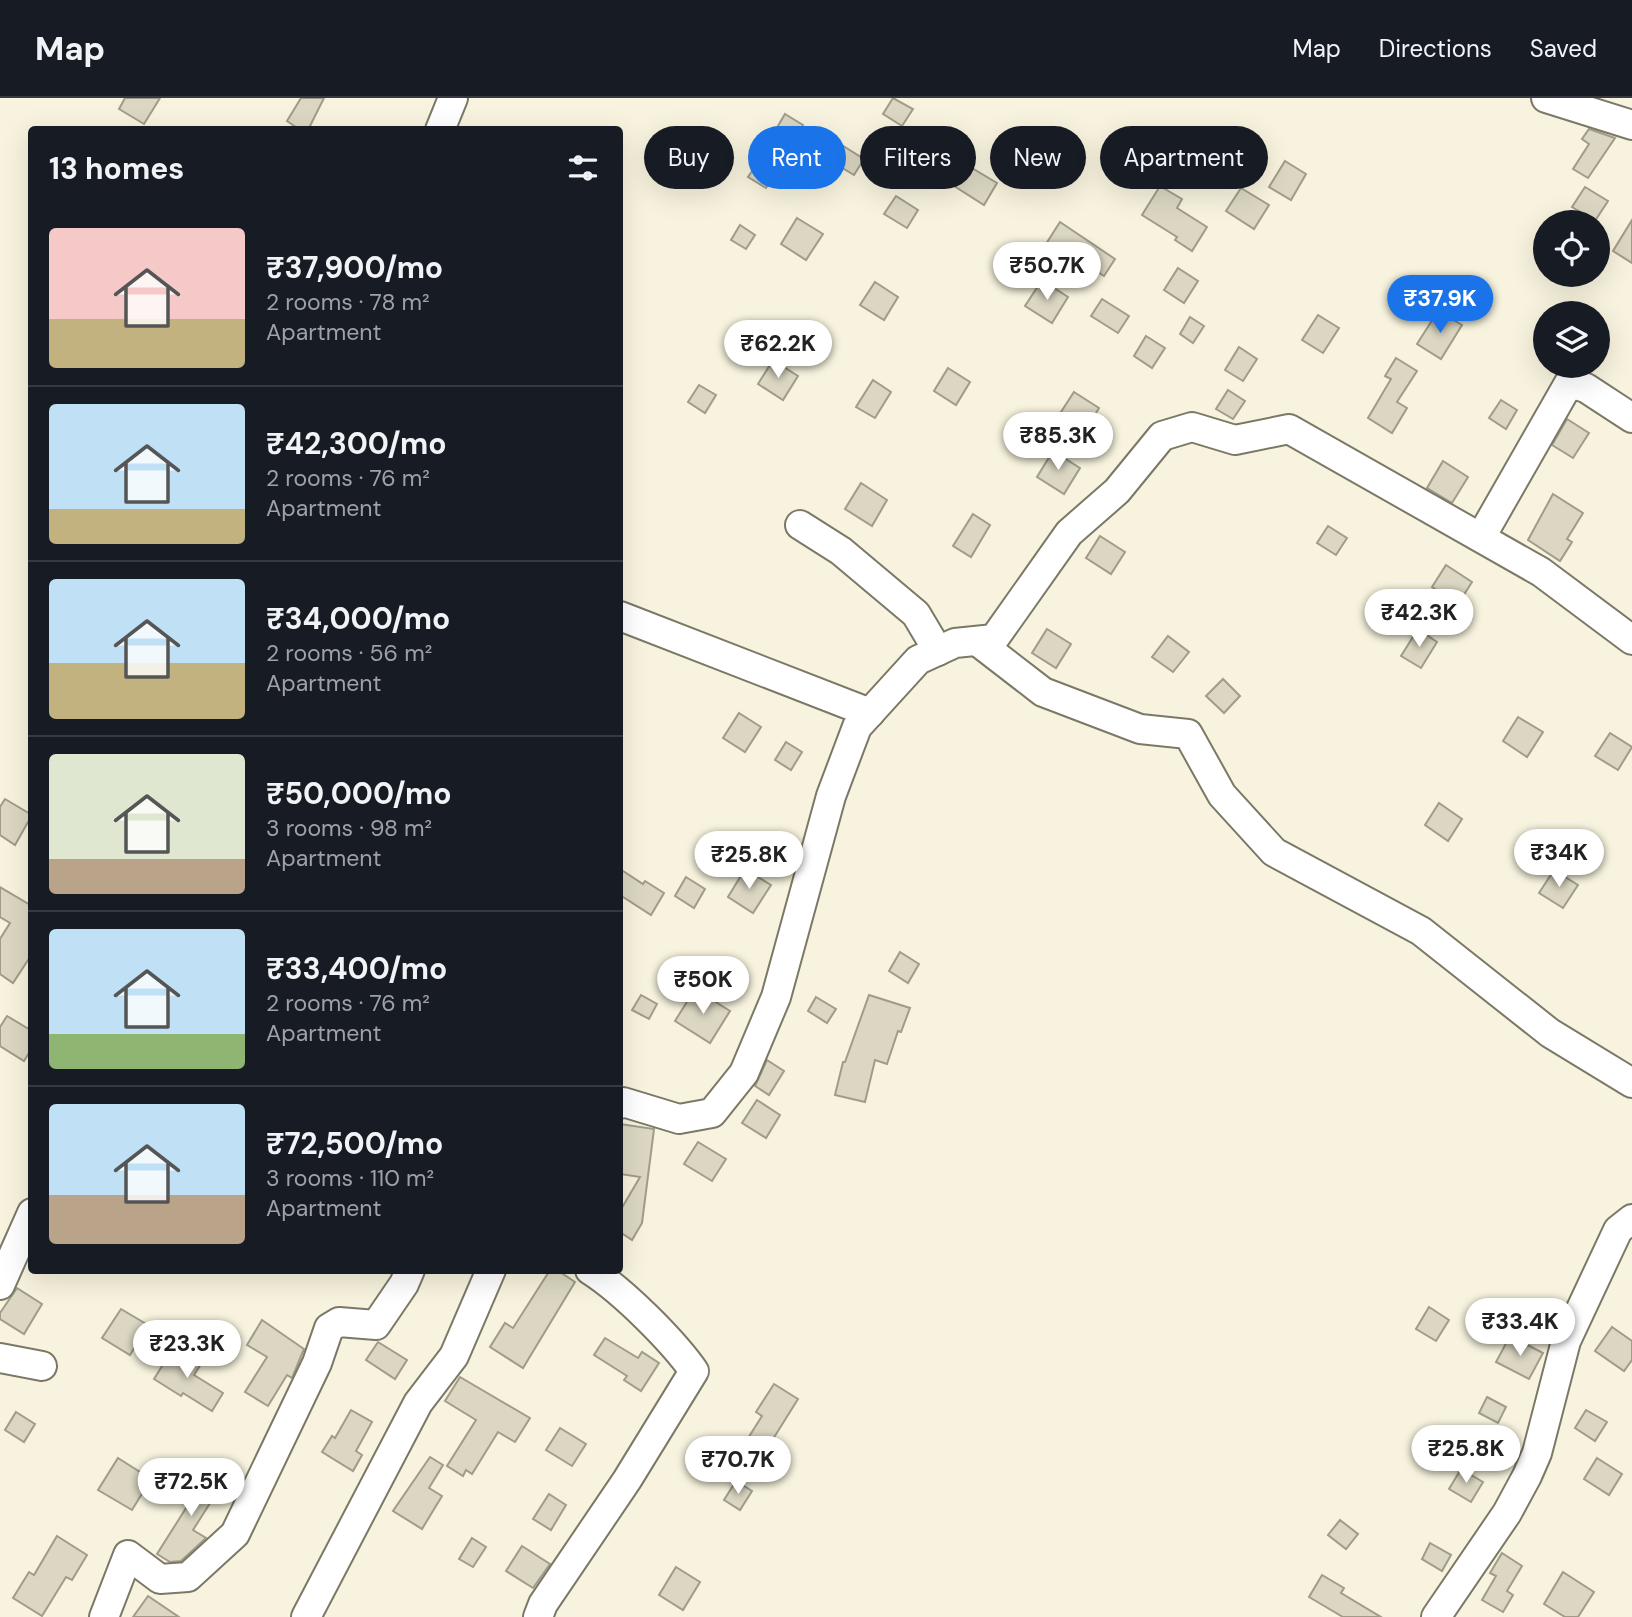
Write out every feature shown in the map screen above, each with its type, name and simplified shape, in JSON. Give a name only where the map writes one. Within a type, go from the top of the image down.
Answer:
[{"type":"street","points":[[442,126],[453,98]]},
{"type":"street","points":[[1546,98],[1632,125]]},
{"type":"street","points":[[1481,537],[1569,383],[1586,388],[1632,418]]},
{"type":"street","points":[[623,1102],[679,1119],[712,1113],[744,1073],[776,997],[831,796],[858,727],[918,660],[955,643],[994,639],[1069,533],[1117,491],[1163,436],[1192,427],[1235,440],[1289,429],[1541,572],[1632,640]]},
{"type":"street","points":[[800,525],[841,551],[916,614],[938,651]]},
{"type":"street","points":[[623,617],[870,713]]},
{"type":"street","points":[[977,641],[1043,692],[1140,729],[1188,734],[1222,795],[1274,852],[1421,931],[1550,1033],[1632,1083]]},
{"type":"street","points":[[1436,1617],[1507,1513],[1527,1476],[1537,1452],[1566,1341],[1618,1230],[1632,1219]]},
{"type":"street","points":[[0,1285],[28,1222]]},
{"type":"street","points":[[104,1617],[128,1555],[160,1578],[188,1577],[235,1534],[317,1363],[329,1328],[339,1322],[376,1325],[408,1274]]},
{"type":"street","points":[[306,1617],[418,1403],[454,1356],[489,1274]]},
{"type":"street","points":[[538,1617],[694,1371],[664,1336],[596,1274]]},
{"type":"street","points":[[0,1359],[42,1366]]},
{"type":"building","points":[[125,98],[160,98],[144,124],[119,109]]},
{"type":"building","points":[[301,98],[324,98],[310,126],[294,126],[287,121]]},
{"type":"building","points":[[893,98],[913,109],[902,126],[883,114]]},
{"type":"building","points":[[785,114],[803,125],[802,126],[778,126]]},
{"type":"building","points":[[1589,129],[1615,138],[1588,178],[1573,169],[1589,144],[1582,139]]},
{"type":"building","points":[[846,148],[860,156],[860,165],[854,175],[846,170]]},
{"type":"building","points":[[1285,161],[1306,174],[1291,200],[1269,187]]},
{"type":"building","points":[[976,170],[990,179],[990,189],[993,189],[984,205],[959,189],[976,189]]},
{"type":"building","points":[[1585,187],[1608,201],[1602,210],[1577,210],[1572,207]]},
{"type":"building","points":[[1158,189],[1165,189],[1182,199],[1177,208],[1207,227],[1192,251],[1175,240],[1177,237],[1142,215]]},
{"type":"building","points":[[1240,189],[1269,205],[1254,229],[1226,211]]},
{"type":"building","points":[[896,196],[918,210],[907,228],[884,214]]},
{"type":"building","points":[[797,218],[823,234],[806,260],[781,244]]},
{"type":"building","points":[[1632,220],[1632,263],[1613,251]]},
{"type":"building","points":[[1060,222],[1115,259],[1104,276],[1046,244]]},
{"type":"building","points":[[740,225],[755,235],[746,249],[731,240]]},
{"type":"building","points":[[1178,268],[1198,281],[1184,303],[1164,290]]},
{"type":"building","points":[[1042,280],[1068,297],[1052,323],[1025,306]]},
{"type":"building","points":[[875,282],[898,297],[884,320],[860,305]]},
{"type":"building","points":[[1102,299],[1129,316],[1118,333],[1091,316]]},
{"type":"building","points":[[1438,311],[1462,325],[1441,359],[1417,344]]},
{"type":"building","points":[[1318,315],[1339,328],[1323,353],[1302,340]]},
{"type":"building","points":[[1190,317],[1204,326],[1193,343],[1180,334]]},
{"type":"building","points":[[1146,336],[1165,348],[1152,368],[1134,356]]},
{"type":"building","points":[[1239,347],[1257,359],[1243,381],[1225,370]]},
{"type":"building","points":[[1396,358],[1417,371],[1397,402],[1407,408],[1392,433],[1368,418],[1391,379],[1385,376]]},
{"type":"building","points":[[773,360],[798,376],[783,400],[758,384]]},
{"type":"building","points":[[948,368],[970,382],[956,405],[934,391]]},
{"type":"building","points":[[873,380],[891,392],[875,418],[856,407]]},
{"type":"building","points":[[699,385],[716,395],[705,413],[688,402]]},
{"type":"building","points":[[1228,390],[1245,401],[1233,419],[1216,409]]},
{"type":"building","points":[[1074,392],[1099,408],[1087,428],[1061,412]]},
{"type":"building","points":[[1501,400],[1517,410],[1506,429],[1489,418]]},
{"type":"building","points":[[1567,419],[1589,433],[1573,458],[1552,445]]},
{"type":"building","points":[[1053,451],[1080,468],[1064,494],[1037,477]]},
{"type":"building","points":[[1443,461],[1468,477],[1452,503],[1427,488]]},
{"type":"building","points":[[861,483],[887,500],[872,526],[845,509]]},
{"type":"building","points":[[1553,494],[1583,513],[1567,539],[1572,542],[1560,561],[1528,540]]},
{"type":"building","points":[[973,514],[990,525],[971,557],[953,546]]},
{"type":"building","points":[[1328,526],[1347,538],[1336,555],[1317,543]]},
{"type":"building","points":[[1100,536],[1125,552],[1111,574],[1086,558]]},
{"type":"building","points":[[1446,565],[1472,582],[1458,604],[1432,587]]},
{"type":"building","points":[[1047,629],[1071,644],[1056,668],[1032,653]]},
{"type":"building","points":[[1418,629],[1437,642],[1421,668],[1401,656]]},
{"type":"building","points":[[1168,636],[1189,652],[1173,672],[1152,657]]},
{"type":"building","points":[[1223,679],[1240,696],[1224,713],[1206,696]]},
{"type":"building","points":[[739,713],[761,727],[745,752],[723,738]]},
{"type":"building","points":[[1518,717],[1543,732],[1527,757],[1503,741]]},
{"type":"building","points":[[1610,733],[1632,747],[1618,770],[1595,756]]},
{"type":"building","points":[[786,742],[802,752],[791,770],[775,760]]},
{"type":"building","points":[[5,799],[28,813],[28,822],[15,845],[0,835],[0,807]]},
{"type":"building","points":[[1439,803],[1462,819],[1448,841],[1425,825]]},
{"type":"building","points":[[745,869],[771,885],[753,913],[728,897]]},
{"type":"building","points":[[1554,870],[1578,885],[1563,908],[1539,893]]},
{"type":"building","points":[[623,871],[664,893],[651,915],[623,897]]},
{"type":"building","points":[[686,877],[705,889],[694,908],[675,896]]},
{"type":"building","points":[[0,887],[28,904],[28,960],[13,983],[0,974],[0,939],[10,923],[0,917]]},
{"type":"building","points":[[900,952],[919,964],[908,983],[889,971]]},
{"type":"building","points":[[695,989],[730,1011],[710,1043],[675,1021]]},
{"type":"building","points":[[641,995],[657,1004],[649,1019],[632,1010]]},
{"type":"building","points":[[869,995],[910,1008],[901,1032],[898,1031],[887,1064],[875,1060],[865,1102],[835,1095],[843,1062]]},
{"type":"building","points":[[816,997],[836,1009],[827,1023],[808,1011]]},
{"type":"building","points":[[7,1016],[28,1029],[28,1054],[24,1061],[0,1046],[0,1027]]},
{"type":"building","points":[[767,1060],[784,1071],[769,1095],[755,1086]]},
{"type":"building","points":[[757,1100],[780,1115],[766,1138],[742,1123]]},
{"type":"building","points":[[623,1124],[654,1129],[642,1223],[632,1240],[623,1234],[623,1206],[640,1177],[623,1174]]},
{"type":"building","points":[[698,1142],[726,1159],[712,1181],[684,1164]]},
{"type":"building","points":[[547,1274],[563,1274],[575,1282],[523,1368],[490,1347],[505,1323],[513,1328]]},
{"type":"building","points":[[17,1288],[42,1304],[24,1334],[0,1319],[0,1313]]},
{"type":"building","points":[[1429,1307],[1449,1320],[1436,1341],[1416,1329]]},
{"type":"building","points":[[121,1309],[148,1325],[130,1355],[102,1338]]},
{"type":"building","points":[[262,1320],[304,1349],[292,1378],[287,1375],[268,1406],[245,1392],[267,1357],[247,1345]]},
{"type":"building","points":[[1612,1327],[1632,1341],[1632,1360],[1624,1371],[1595,1351]]},
{"type":"building","points":[[1510,1336],[1543,1353],[1529,1379],[1496,1362]]},
{"type":"building","points":[[605,1338],[638,1358],[642,1352],[659,1363],[641,1391],[624,1380],[627,1376],[594,1355]]},
{"type":"building","points":[[378,1342],[407,1360],[395,1379],[366,1360]]},
{"type":"building","points":[[174,1347],[201,1364],[194,1375],[223,1393],[212,1411],[154,1379]]},
{"type":"building","points":[[460,1377],[530,1418],[515,1442],[498,1432],[472,1474],[466,1470],[463,1476],[447,1466],[476,1420],[445,1401]]},
{"type":"building","points":[[774,1384],[798,1399],[768,1447],[772,1450],[760,1468],[738,1454],[762,1416],[756,1412]]},
{"type":"building","points":[[1487,1397],[1506,1407],[1498,1423],[1479,1413]]},
{"type":"building","points":[[351,1410],[372,1422],[356,1451],[362,1455],[353,1471],[322,1452],[332,1436],[335,1438]]},
{"type":"building","points":[[1586,1410],[1607,1422],[1595,1441],[1575,1428]]},
{"type":"building","points":[[16,1412],[35,1424],[24,1442],[5,1430]]},
{"type":"building","points":[[560,1428],[586,1444],[572,1466],[546,1450]]},
{"type":"building","points":[[430,1457],[443,1465],[429,1488],[442,1496],[422,1529],[393,1511]]},
{"type":"building","points":[[118,1458],[151,1479],[132,1510],[98,1490]]},
{"type":"building","points":[[1597,1458],[1622,1474],[1609,1495],[1584,1479]]},
{"type":"building","points":[[201,1467],[224,1481],[193,1530],[206,1538],[181,1561],[170,1562],[157,1554],[193,1497],[185,1493]]},
{"type":"building","points":[[1461,1469],[1483,1482],[1471,1502],[1449,1489]]},
{"type":"building","points":[[736,1481],[752,1491],[740,1510],[724,1500]]},
{"type":"building","points":[[549,1494],[566,1505],[551,1530],[533,1519]]},
{"type":"building","points":[[1340,1520],[1358,1534],[1346,1549],[1328,1535]]},
{"type":"building","points":[[57,1536],[87,1555],[72,1580],[66,1577],[42,1616],[13,1598],[29,1572],[34,1575]]},
{"type":"building","points":[[472,1538],[486,1547],[473,1567],[459,1559]]},
{"type":"building","points":[[1430,1543],[1451,1555],[1442,1571],[1422,1559]]},
{"type":"building","points":[[522,1546],[550,1564],[533,1588],[506,1571]]},
{"type":"building","points":[[1502,1553],[1522,1566],[1507,1591],[1513,1595],[1503,1612],[1482,1600],[1496,1576],[1490,1573]]},
{"type":"building","points":[[676,1567],[700,1582],[683,1610],[659,1595]]},
{"type":"building","points":[[1563,1572],[1594,1592],[1578,1617],[1565,1617],[1544,1604]]},
{"type":"building","points":[[1322,1575],[1344,1588],[1341,1593],[1381,1617],[1343,1617],[1309,1597]]},
{"type":"building","points":[[148,1596],[179,1617],[133,1617]]}]
